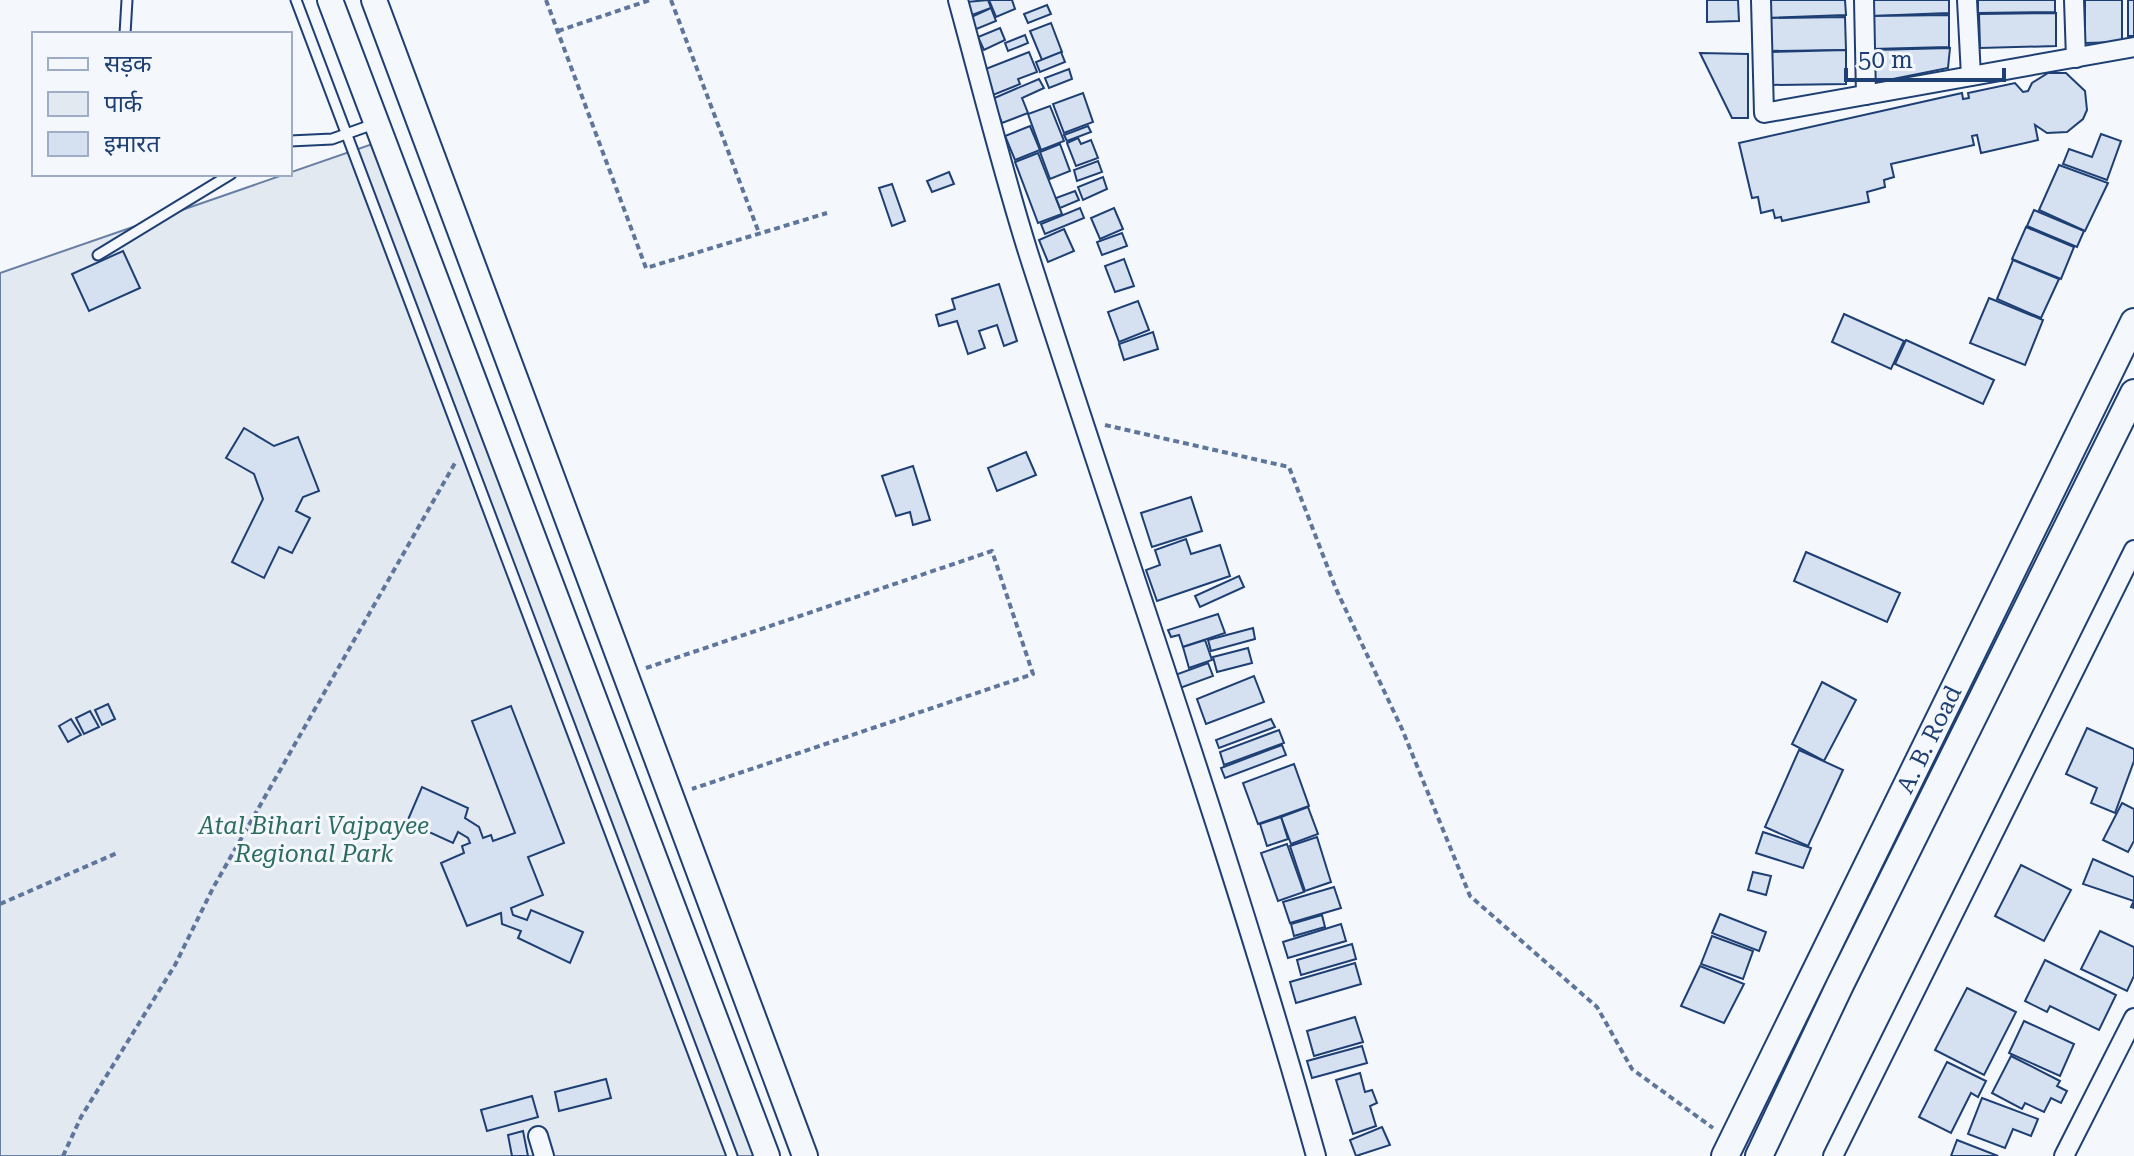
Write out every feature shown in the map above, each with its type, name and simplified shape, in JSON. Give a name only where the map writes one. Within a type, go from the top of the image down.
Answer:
[{"type":"main road","name":"A. B. Road","points":[[1728,1149],[2134,322]]},
{"type":"main road","name":"A. B. Road","points":[[1759,1156],[1840,985],[2134,393]]},
{"type":"street","points":[[330,0],[767,1156]]},
{"type":"street","points":[[374,0],[805,1156]]},
{"type":"street","points":[[958,0],[1027,249],[1281,1031],[1316,1156]]},
{"type":"street","points":[[1761,0],[1764,113],[2134,47]]},
{"type":"street","points":[[1864,0],[1866,95]]},
{"type":"street","points":[[1967,0],[1971,76]]},
{"type":"street","points":[[2074,0],[2076,58]]},
{"type":"street","points":[[1833,1156],[2134,550]]},
{"type":"street","points":[[2064,1156],[2134,1018]]},
{"type":"street","points":[[538,1136],[544,1156]]},
{"type":"lane","points":[[125,32],[127,0]]},
{"type":"lane","points":[[296,0],[732,1156]]},
{"type":"lane","points":[[292,141],[347,136],[377,123]]},
{"type":"lane","points":[[98,255],[228,176]]},
{"type":"path","points":[[546,0],[646,268],[827,213]]},
{"type":"path","points":[[558,31],[650,0]]},
{"type":"path","points":[[671,0],[759,233]]},
{"type":"path","points":[[1084,421],[1289,467],[1336,589],[1402,729],[1470,896],[1597,1007],[1632,1069],[1728,1149]]},
{"type":"path","points":[[63,1156],[81,1117],[175,965],[213,888],[465,447]]},
{"type":"path","points":[[626,675],[992,551],[1033,674],[671,796]]},
{"type":"path","points":[[0,904],[117,853]]},
{"type":"green space","name":"Atal Bihari Vajpayee Regional Park","points":[[384,140],[768,1156],[0,1156],[0,273],[280,176],[292,176],[292,172]]},
{"type":"building","points":[[988,0],[991,8],[972,15],[966,2]]},
{"type":"building","points":[[989,0],[1012,0],[1015,9],[996,17]]},
{"type":"building","points":[[1707,0],[1738,0],[1739,21],[1707,22]]},
{"type":"building","points":[[1768,0],[1845,0],[1846,15],[1768,18]]},
{"type":"building","points":[[1871,0],[1949,0],[1949,13],[1872,16]]},
{"type":"building","points":[[1978,0],[2055,0],[2055,12],[1978,13]]},
{"type":"building","points":[[2085,0],[2122,0],[2122,42],[2085,43]]},
{"type":"building","points":[[2128,0],[2134,0],[2134,36],[2128,36]]},
{"type":"building","points":[[1047,5],[1051,14],[1028,23],[1024,14]]},
{"type":"building","points":[[991,8],[996,21],[974,30],[969,18]]},
{"type":"building","points":[[2056,13],[2056,46],[1980,48],[1979,14]]},
{"type":"building","points":[[1949,15],[1949,47],[1872,49],[1872,16]]},
{"type":"building","points":[[1845,17],[1846,50],[1769,51],[1769,18]]},
{"type":"building","points":[[1051,23],[1062,52],[1042,60],[1030,31]]},
{"type":"building","points":[[1000,28],[1005,40],[984,50],[978,37]]},
{"type":"building","points":[[1025,35],[1028,43],[1008,51],[1005,43]]},
{"type":"building","points":[[1950,48],[1948,68],[1873,83],[1873,50]]},
{"type":"building","points":[[1846,50],[1846,84],[1770,85],[1769,52]]},
{"type":"building","points":[[1029,52],[1037,72],[1018,79],[1020,84],[993,95],[983,70]]},
{"type":"building","points":[[1061,52],[1065,62],[1040,72],[1036,62]]},
{"type":"building","points":[[1700,53],[1748,54],[1748,118],[1732,118]]},
{"type":"building","points":[[1069,69],[1072,79],[1049,88],[1045,78]]},
{"type":"building","points":[[2048,73],[2066,73],[2085,91],[2087,110],[2083,119],[2067,132],[2047,133],[2035,125],[2038,140],[1981,153],[1977,135],[1972,136],[1974,145],[1891,164],[1894,177],[1884,180],[1885,187],[1867,192],[1869,202],[1782,221],[1781,217],[1775,218],[1773,210],[1761,213],[1758,197],[1752,198],[1739,143],[1962,93],[1963,99],[1969,98],[1968,93],[2015,83],[2023,92],[2028,91],[2032,83]]},
{"type":"building","points":[[1039,79],[1044,88],[1022,98],[1028,113],[1002,123],[992,99]]},
{"type":"building","points":[[1083,93],[1093,122],[1064,133],[1053,104]]},
{"type":"building","points":[[1050,106],[1064,141],[1041,150],[1028,114]]},
{"type":"building","points":[[1030,126],[1040,150],[1015,160],[1005,136]]},
{"type":"building","points":[[1088,126],[1091,132],[1067,141],[1064,135]]},
{"type":"building","points":[[2101,134],[2121,141],[2107,180],[2063,164],[2069,149],[2092,157]]},
{"type":"building","points":[[1078,138],[1081,144],[1091,140],[1098,158],[1076,166],[1067,143]]},
{"type":"building","points":[[1060,144],[1070,171],[1050,179],[1040,152]]},
{"type":"building","points":[[1038,153],[1062,214],[1038,223],[1015,162]]},
{"type":"building","points":[[1098,161],[1102,172],[1077,181],[1074,170]]},
{"type":"building","points":[[2059,165],[2108,183],[2085,231],[2039,210]]},
{"type":"building","points":[[949,172],[954,184],[932,192],[927,181]]},
{"type":"building","points":[[1103,177],[1107,189],[1083,200],[1078,187]]},
{"type":"building","points":[[892,184],[905,221],[892,226],[879,188]]},
{"type":"building","points":[[1075,191],[1079,200],[1060,208],[1056,198]]},
{"type":"building","points":[[1080,208],[1084,218],[1045,234],[1041,224]]},
{"type":"building","points":[[1114,208],[1123,229],[1100,239],[1091,218]]},
{"type":"building","points":[[2034,210],[2084,231],[2077,247],[2027,226]]},
{"type":"building","points":[[2026,227],[2074,247],[2061,279],[2012,259]]},
{"type":"building","points":[[1064,229],[1074,251],[1048,262],[1039,240]]},
{"type":"building","points":[[1122,233],[1127,246],[1102,255],[1097,242]]},
{"type":"building","points":[[123,251],[140,288],[89,311],[72,274]]},
{"type":"building","points":[[1124,259],[1134,286],[1115,292],[1105,266]]},
{"type":"building","points":[[2013,260],[2059,279],[2041,318],[1997,299]]},
{"type":"building","points":[[999,284],[1017,341],[1004,346],[997,325],[979,331],[985,348],[968,354],[957,321],[939,326],[936,315],[955,309],[952,299]]},
{"type":"building","points":[[1989,298],[2043,320],[2025,365],[1970,343]]},
{"type":"building","points":[[1138,301],[1149,330],[1119,342],[1108,312]]},
{"type":"building","points":[[1844,314],[1904,341],[1891,369],[1832,342]]},
{"type":"building","points":[[1153,332],[1158,349],[1124,360],[1119,344]]},
{"type":"building","points":[[1906,340],[1994,380],[1983,404],[1895,364]]},
{"type":"building","points":[[244,428],[274,446],[298,437],[319,491],[303,497],[296,511],[310,518],[292,553],[279,547],[264,578],[232,562],[263,499],[254,474],[226,458]]},
{"type":"building","points":[[1026,452],[1036,475],[997,491],[988,468]]},
{"type":"building","points":[[913,466],[930,520],[913,525],[910,512],[896,516],[882,476]]},
{"type":"building","points":[[1191,497],[1202,531],[1152,547],[1141,513]]},
{"type":"building","points":[[1186,539],[1191,554],[1220,545],[1230,576],[1157,601],[1146,570],[1160,565],[1155,550]]},
{"type":"building","points":[[1806,552],[1900,593],[1887,622],[1794,581]]},
{"type":"building","points":[[1239,576],[1244,587],[1200,607],[1195,596]]},
{"type":"building","points":[[1218,614],[1225,633],[1183,647],[1179,635],[1171,637],[1168,630]]},
{"type":"building","points":[[1253,628],[1255,639],[1211,651],[1208,640]]},
{"type":"building","points":[[1205,640],[1212,660],[1189,668],[1183,647]]},
{"type":"building","points":[[1248,648],[1252,663],[1217,672],[1213,657]]},
{"type":"building","points":[[1208,663],[1213,676],[1180,688],[1175,675]]},
{"type":"building","points":[[1254,676],[1264,702],[1206,724],[1197,699]]},
{"type":"building","points":[[1822,682],[1856,700],[1824,761],[1792,744]]},
{"type":"building","points":[[108,704],[115,719],[102,725],[95,710]]},
{"type":"building","points":[[511,706],[564,843],[528,857],[543,895],[511,908],[513,915],[527,920],[531,910],[583,932],[570,963],[518,938],[521,931],[502,924],[501,913],[467,926],[441,863],[464,853],[462,846],[470,843],[468,838],[458,832],[453,843],[407,822],[422,787],[468,808],[465,818],[479,827],[483,838],[491,835],[493,841],[515,833],[472,721]]},
{"type":"building","points":[[90,711],[99,727],[84,734],[76,718]]},
{"type":"building","points":[[71,719],[81,735],[68,742],[59,726]]},
{"type":"building","points":[[1271,719],[1275,727],[1219,748],[1216,740]]},
{"type":"building","points":[[2087,728],[2134,749],[2134,761],[2115,813],[2091,803],[2097,788],[2066,774]]},
{"type":"building","points":[[1279,730],[1284,743],[1224,765],[1220,752]]},
{"type":"building","points":[[1282,745],[1286,755],[1225,778],[1221,768]]},
{"type":"building","points":[[1799,750],[1843,770],[1808,846],[1765,827]]},
{"type":"building","points":[[1294,764],[1309,806],[1258,824],[1243,783]]},
{"type":"building","points":[[2122,803],[2134,809],[2134,841],[2128,852],[2103,840]]},
{"type":"building","points":[[1308,807],[1318,834],[1291,844],[1281,817]]},
{"type":"building","points":[[1281,817],[1288,839],[1267,846],[1260,824]]},
{"type":"building","points":[[1763,832],[1811,848],[1803,868],[1756,853]]},
{"type":"building","points":[[1317,837],[1331,882],[1305,891],[1290,846]]},
{"type":"building","points":[[1287,844],[1304,892],[1278,901],[1261,853]]},
{"type":"building","points":[[2093,859],[2134,877],[2134,901],[2083,884]]},
{"type":"building","points":[[2021,865],[2071,890],[2044,941],[1995,916]]},
{"type":"building","points":[[1753,872],[1771,876],[1766,895],[1748,890]]},
{"type":"building","points":[[1334,887],[1341,908],[1290,923],[1283,902]]},
{"type":"building","points":[[1720,914],[1766,932],[1759,951],[1712,933]]},
{"type":"building","points":[[1322,915],[1325,927],[1294,936],[1291,924]]},
{"type":"building","points":[[1341,924],[1346,941],[1288,958],[1283,942]]},
{"type":"building","points":[[2100,931],[2134,947],[2134,976],[2127,991],[2081,969]]},
{"type":"building","points":[[1712,936],[1753,951],[1743,979],[1701,964]]},
{"type":"building","points":[[1352,944],[1356,959],[1301,975],[1297,960]]},
{"type":"building","points":[[2045,960],[2116,995],[2099,1030],[2050,1006],[2047,1012],[2025,1001]]},
{"type":"building","points":[[1355,963],[1361,984],[1296,1003],[1290,982]]},
{"type":"building","points":[[1700,966],[1744,984],[1724,1023],[1681,1006]]},
{"type":"building","points":[[1967,988],[2016,1012],[1984,1075],[1935,1050]]},
{"type":"building","points":[[1355,1017],[1363,1042],[1314,1056],[1307,1031]]},
{"type":"building","points":[[2024,1021],[2074,1044],[2060,1076],[2009,1053]]},
{"type":"building","points":[[1362,1046],[1367,1063],[1312,1078],[1307,1061]]},
{"type":"building","points":[[2011,1056],[2060,1081],[2057,1086],[2067,1091],[2061,1103],[2051,1098],[2044,1112],[2025,1103],[2022,1109],[1992,1093]]},
{"type":"building","points":[[1947,1062],[1986,1081],[1978,1097],[1971,1093],[1951,1133],[1919,1117]]},
{"type":"building","points":[[1360,1073],[1365,1092],[1372,1090],[1377,1103],[1370,1106],[1376,1126],[1353,1134],[1336,1080]]},
{"type":"building","points":[[606,1079],[611,1098],[559,1111],[555,1092]]},
{"type":"building","points":[[532,1096],[538,1117],[487,1131],[481,1110]]},
{"type":"building","points":[[1982,1098],[2038,1119],[2031,1136],[2013,1129],[2005,1148],[1968,1134]]},
{"type":"building","points":[[1382,1127],[1390,1145],[1356,1156],[1350,1140]]},
{"type":"building","points":[[523,1131],[528,1156],[512,1156],[508,1135]]},
{"type":"building","points":[[1957,1140],[1998,1156],[1951,1156]]}]
